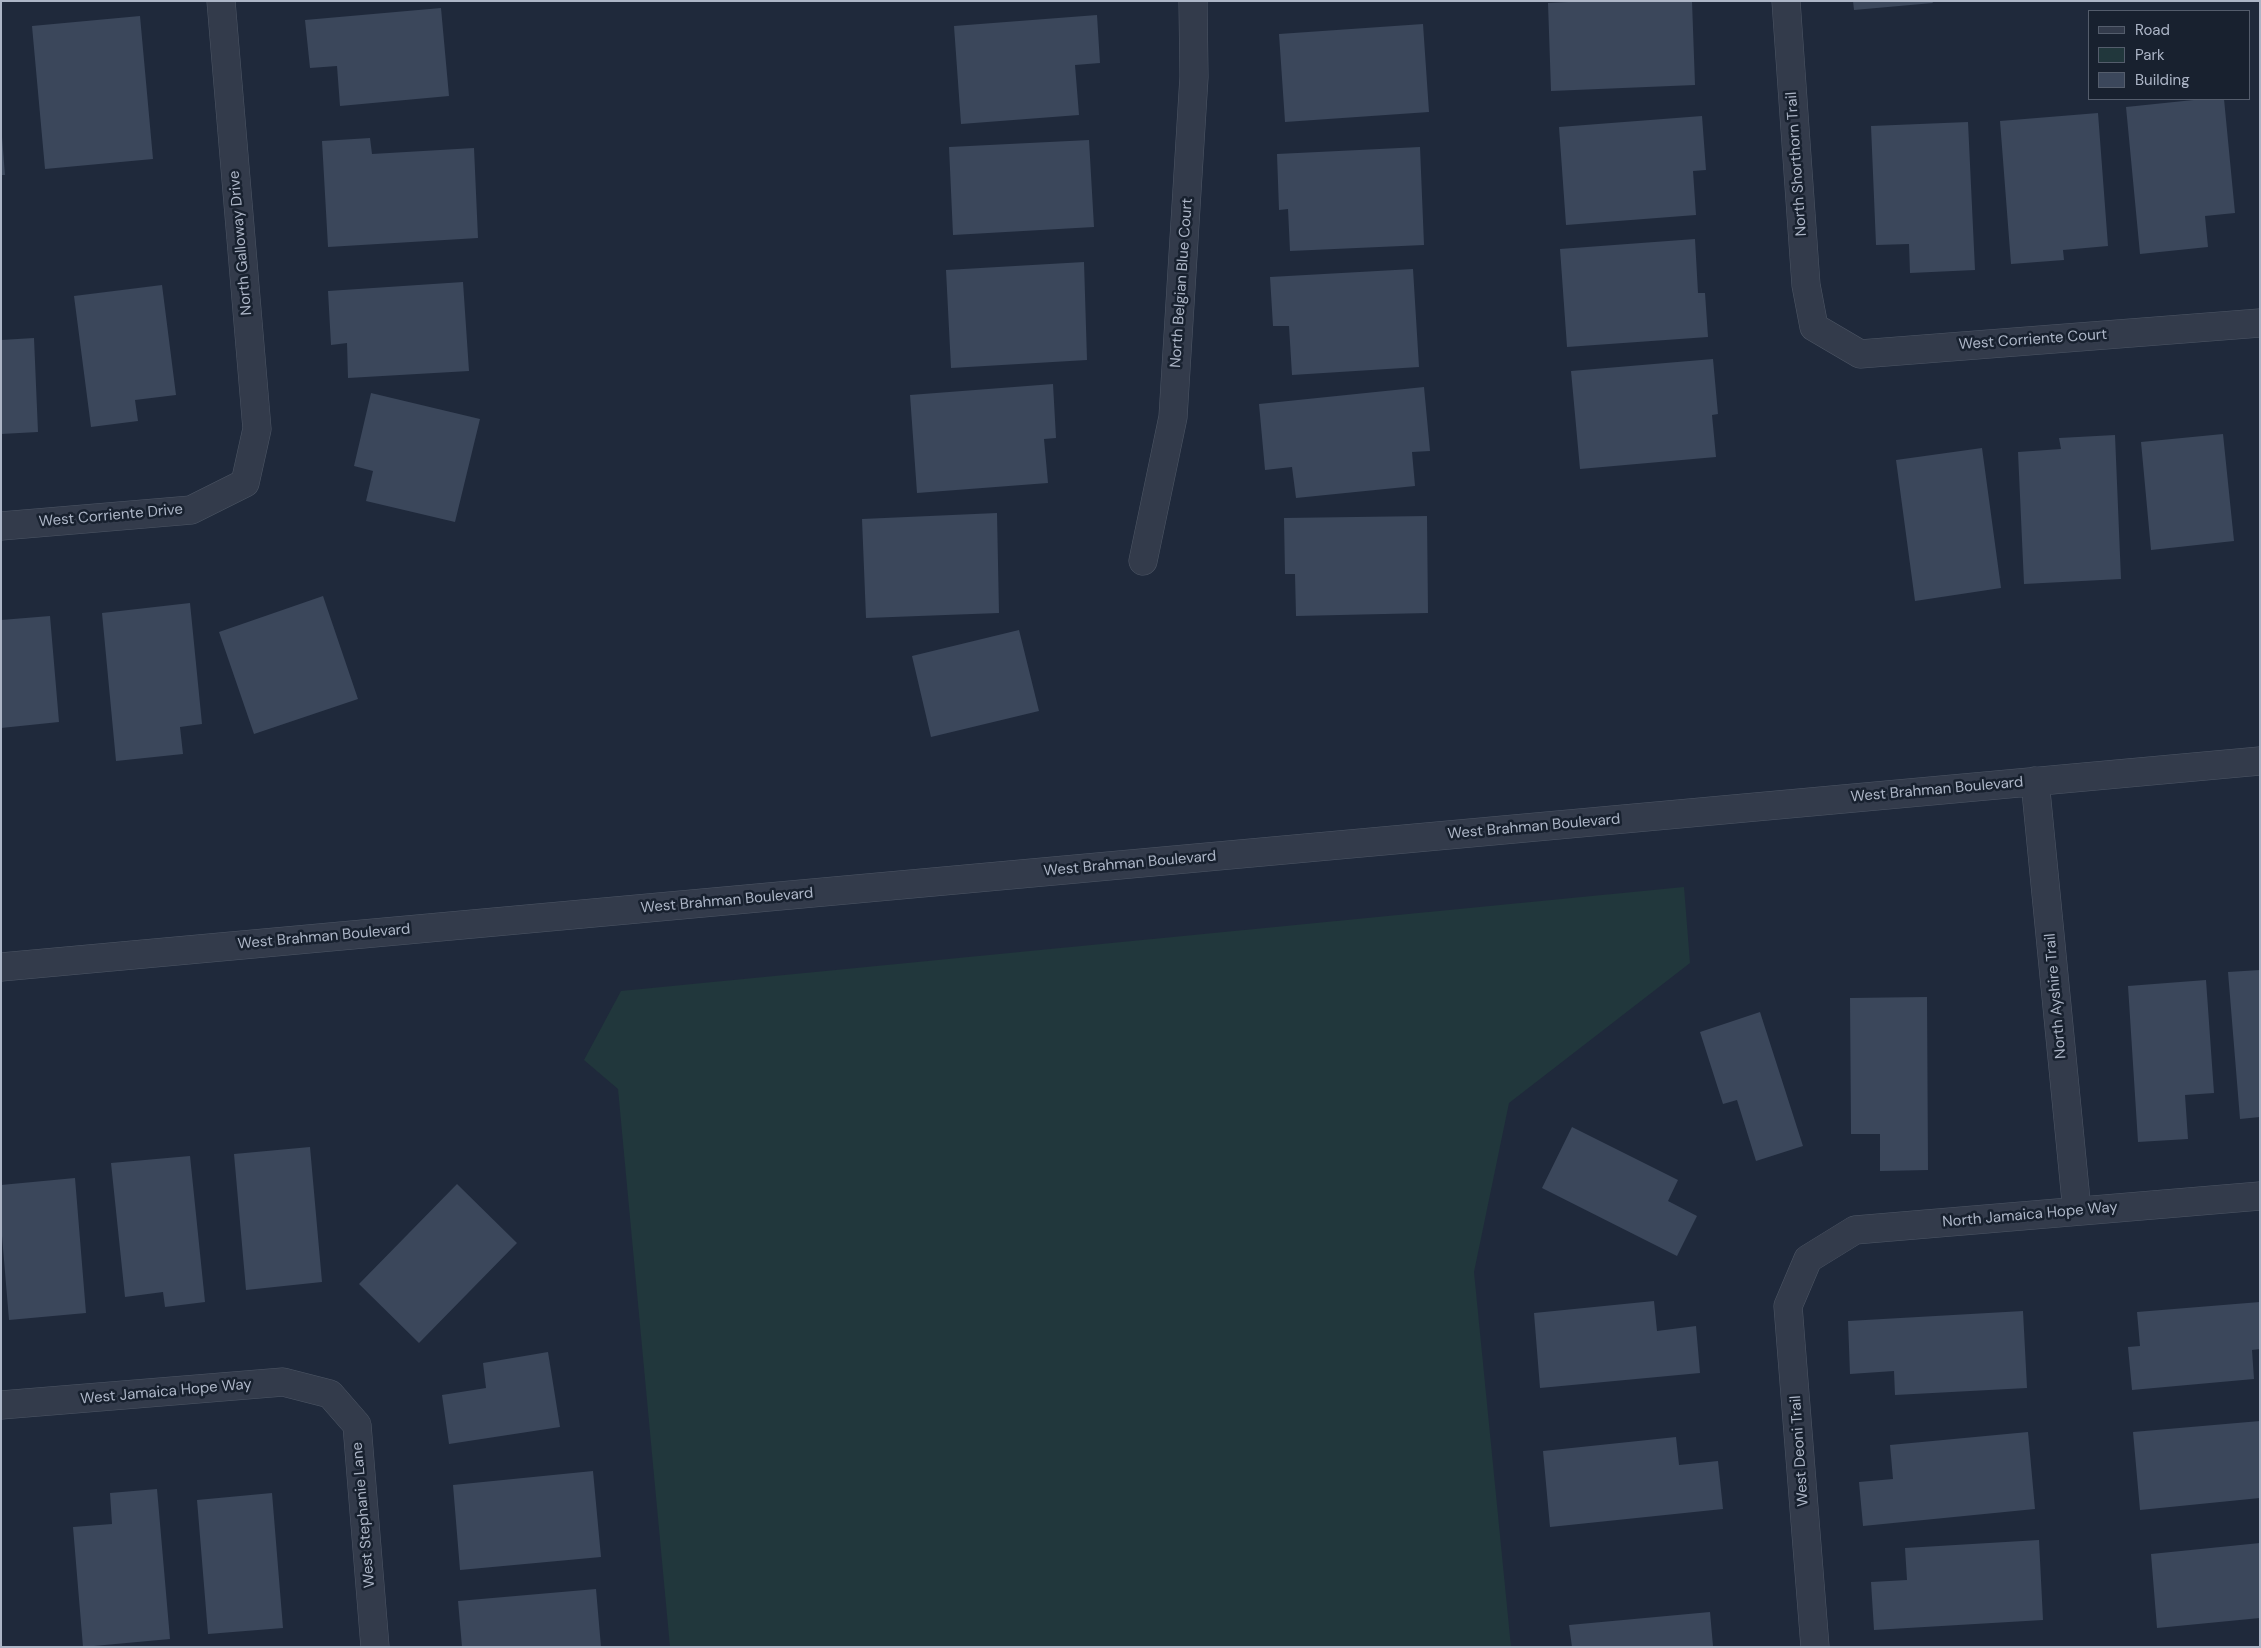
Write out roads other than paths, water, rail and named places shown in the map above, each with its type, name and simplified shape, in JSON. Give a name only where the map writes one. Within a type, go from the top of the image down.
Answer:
[{"type":"street","name":"North Galloway Drive","points":[[220,1],[257,429],[245,483]]},
{"type":"street","name":"North Belgian Blue Court","points":[[1144,561],[1173,417],[1194,77],[1192,1]]},
{"type":"street","name":"North Shorthorn Trail","points":[[1786,1],[1806,285],[1814,327]]},
{"type":"street","name":"West Corriente Court","points":[[1814,327],[1860,354],[2260,323]]},
{"type":"street","name":"West Corriente Drive","points":[[1,526],[191,510],[245,483]]},
{"type":"street","name":"West Brahman Boulevard","points":[[1,967],[2260,761]]},
{"type":"street","name":"North Ayshire Trail","points":[[2035,781],[2077,1211]]},
{"type":"street","name":"North Jamaica Hope Way","points":[[1808,1259],[1855,1230],[2260,1196]]},
{"type":"street","name":"West Deoni Trail","points":[[1808,1259],[1788,1306],[1815,1647]]},
{"type":"street","name":"West Jamaica Hope Way","points":[[1,1405],[283,1382],[330,1394]]},
{"type":"street","name":"West Stephanie Lane","points":[[330,1394],[357,1425],[375,1647]]}]
